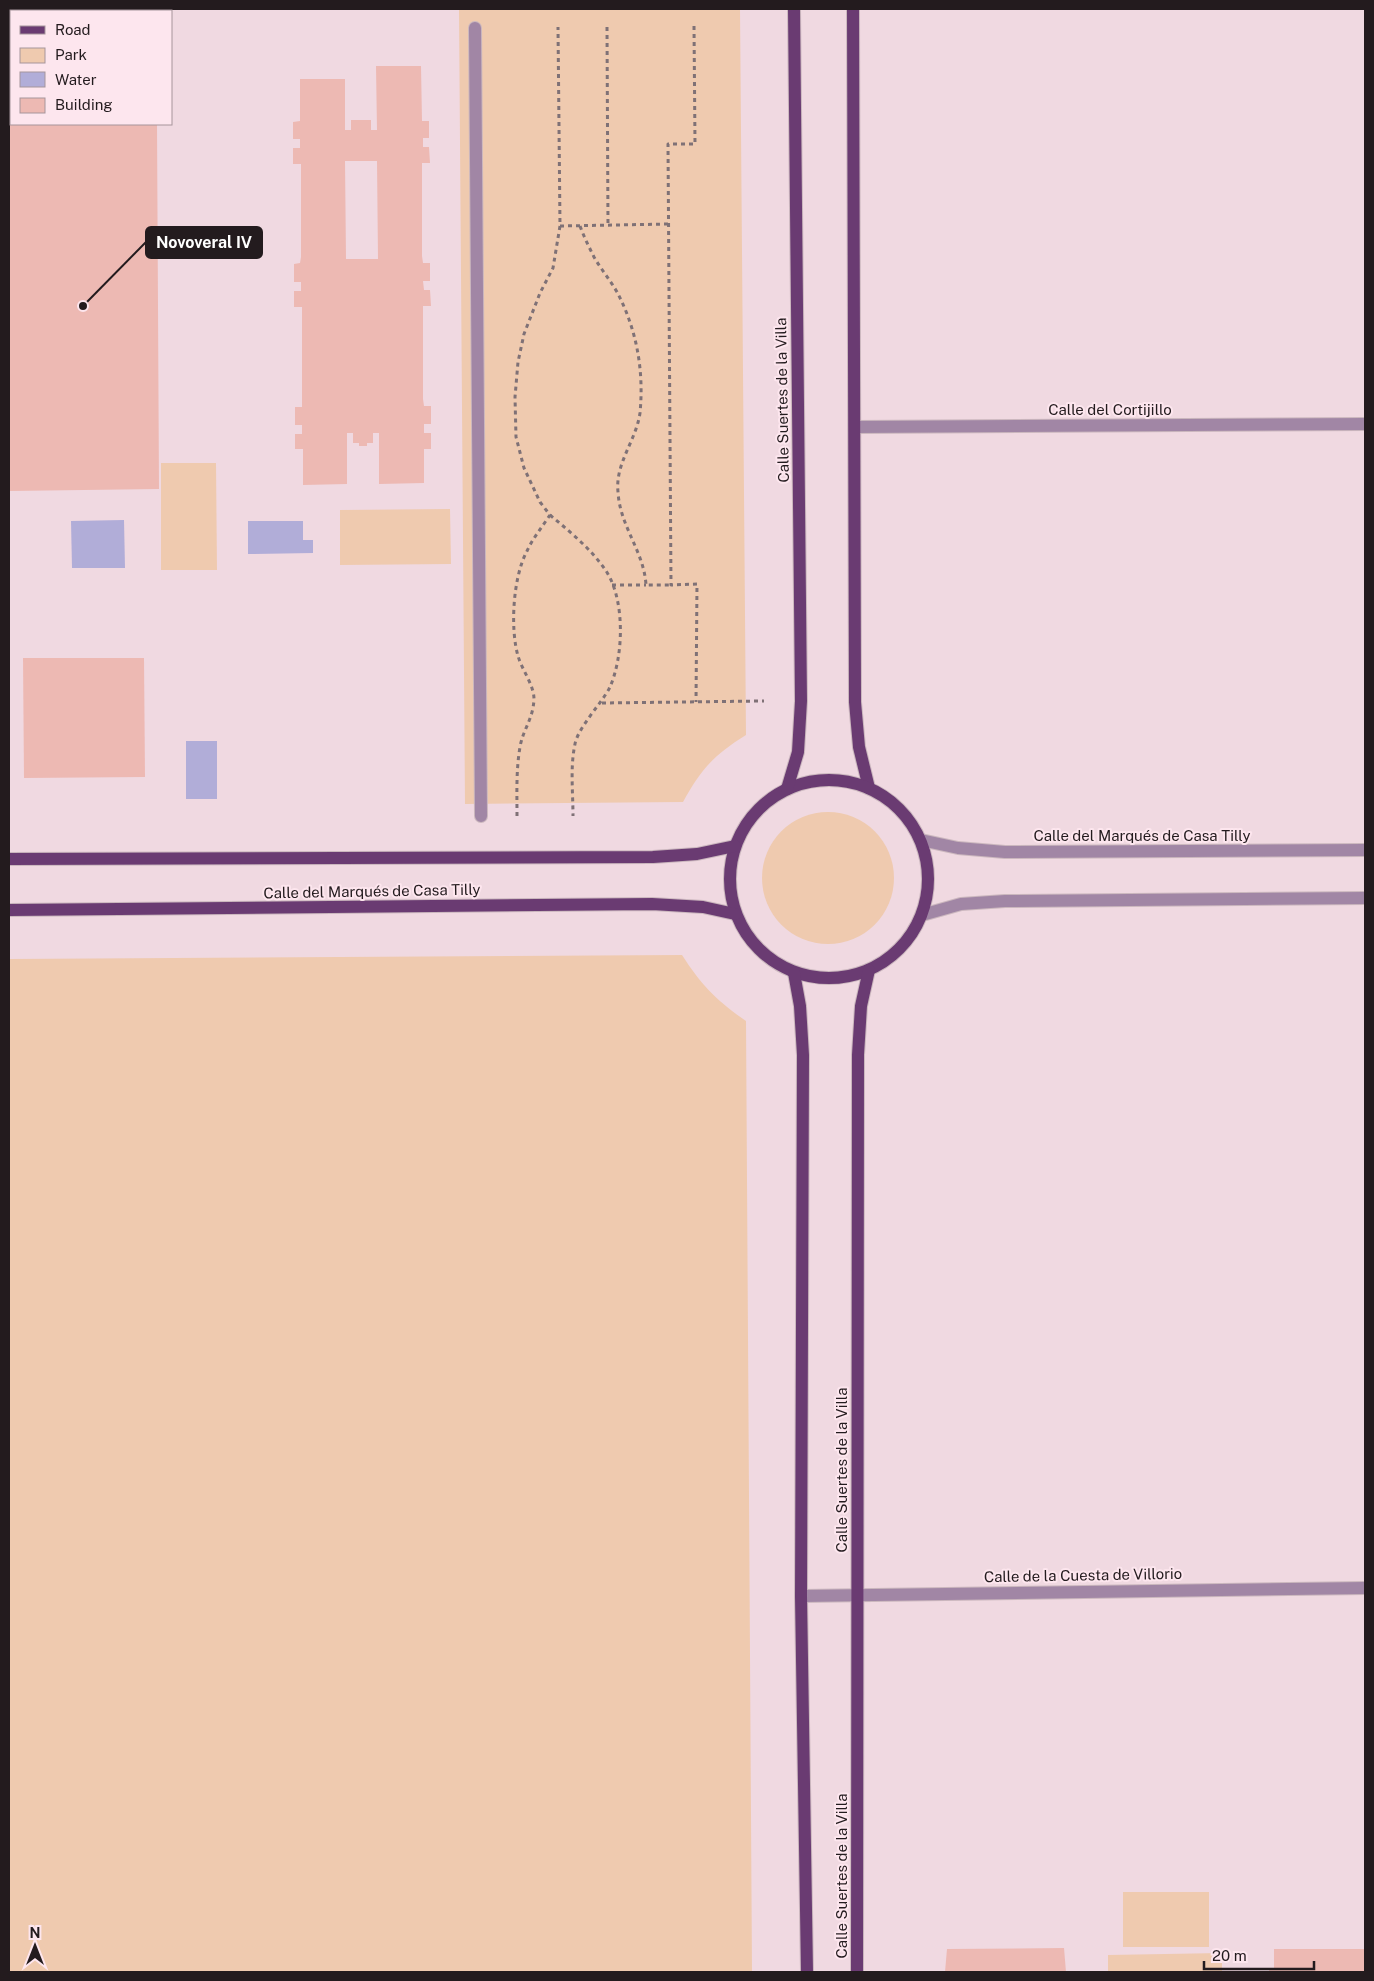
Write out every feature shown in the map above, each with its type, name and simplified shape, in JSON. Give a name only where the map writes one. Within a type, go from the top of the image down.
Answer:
[{"type":"main road","name":"Calle Suertes de la Villa","points":[[788,789],[798,752],[802,701],[794,9]]},
{"type":"main road","points":[[853,9],[855,702],[859,747],[869,788]]},
{"type":"main road","points":[[814,781],[842,781],[869,788],[891,801],[908,819],[920,840],[928,865],[928,890],[922,915],[913,932],[901,948],[886,961],[869,970],[845,977],[819,978],[794,973],[775,963],[758,950],[745,933],[735,914],[730,892],[730,868],[735,846],[743,828],[755,812],[770,799],[788,789],[814,781]]},
{"type":"main road","name":"Calle del Marqués de Casa Tilly","points":[[9,859],[653,857],[697,854],[735,846]]},
{"type":"main road","name":"Calle del Marqués de Casa Tilly","points":[[9,910],[652,904],[703,907],[735,914]]},
{"type":"main road","name":"Calle Suertes de la Villa","points":[[857,1972],[858,1055],[861,1006],[869,970]]},
{"type":"main road","points":[[794,973],[800,1006],[803,1055],[802,1596],[807,1972]]},
{"type":"street","points":[[474,28],[481,816]]},
{"type":"street","name":"Calle del Cortijillo","points":[[855,427],[1365,424]]},
{"type":"street","name":"Calle del Marqués de Casa Tilly","points":[[920,840],[958,848],[1005,852],[1365,850]]},
{"type":"street","points":[[922,915],[961,904],[1005,901],[1365,898]]},
{"type":"street","name":"Calle de la Cuesta de Villorio","points":[[802,1596],[1365,1588]]},
{"type":"path","points":[[671,585],[668,144],[695,144],[694,26]]},
{"type":"path","points":[[558,27],[560,226],[553,268],[540,293],[524,334],[518,362],[515,397],[516,437],[524,468],[540,502],[550,515],[591,552],[606,570],[616,595],[621,626],[621,649],[614,679],[602,703],[583,727],[575,742],[573,816]]},
{"type":"path","points":[[607,27],[608,226]]},
{"type":"path","points":[[560,226],[670,224]]},
{"type":"path","points":[[580,226],[594,256],[625,309],[639,355],[641,373],[639,415],[636,432],[618,471],[618,491],[621,513],[646,570],[646,586]]},
{"type":"path","points":[[517,816],[517,768],[520,744],[532,719],[534,697],[518,656],[514,630],[514,606],[517,584],[526,552],[550,515]]},
{"type":"path","points":[[612,586],[697,584],[696,702]]},
{"type":"path","points":[[602,703],[764,701]]},
{"type":"green space","points":[[459,9],[740,9],[746,735],[725,749],[709,764],[696,780],[683,802],[465,804]]},
{"type":"green space","points":[[161,463],[216,463],[217,570],[161,570]]},
{"type":"green space","points":[[450,509],[451,564],[340,565],[340,510]]},
{"type":"green space","points":[[828,812],[853,817],[864,823],[874,832],[883,842],[889,853],[894,878],[889,903],[883,914],[874,924],[864,933],[853,939],[828,944],[803,939],[792,933],[782,924],[773,914],[767,903],[762,878],[767,853],[773,842],[782,832],[792,823],[803,817]]},
{"type":"green space","points":[[682,955],[710,992],[746,1021],[752,1972],[9,1972],[9,959]]},
{"type":"green space","points":[[1123,1892],[1209,1892],[1209,1947],[1123,1947]]},
{"type":"green space","points":[[1222,1953],[1222,1972],[1108,1972],[1108,1955]]},
{"type":"water","points":[[124,520],[125,568],[72,568],[71,521]]},
{"type":"water","points":[[248,521],[303,521],[303,540],[313,540],[313,553],[248,554]]},
{"type":"water","points":[[186,741],[217,741],[217,799],[186,799]]},
{"type":"building","points":[[376,66],[421,66],[422,121],[429,121],[429,138],[423,138],[423,147],[429,147],[430,163],[422,163],[422,256],[423,263],[430,263],[430,281],[423,281],[424,290],[430,290],[431,306],[423,306],[423,399],[424,406],[431,406],[431,424],[424,424],[424,433],[431,433],[431,449],[424,449],[424,483],[379,484],[379,433],[373,433],[373,443],[367,443],[367,446],[359,446],[359,443],[353,443],[353,433],[347,433],[347,484],[303,485],[303,449],[295,449],[295,434],[302,434],[302,425],[295,425],[295,407],[302,407],[302,307],[294,307],[294,291],[301,291],[301,282],[294,282],[294,264],[300,263],[301,257],[301,164],[293,164],[293,148],[300,148],[300,139],[293,139],[293,122],[300,121],[300,79],[345,79],[345,130],[351,130],[351,120],[371,120],[371,130],[377,130]],"holes":[[[345,161],[377,161],[378,259],[346,259]]]},
{"type":"building","points":[[10,70],[10,125],[157,125],[159,489],[9,491]]},
{"type":"building","points":[[23,658],[144,658],[145,777],[24,778]]},
{"type":"building","points":[[1064,1948],[1066,1972],[945,1972],[947,1949]]},
{"type":"building","points":[[1274,1949],[1365,1949],[1365,1972],[1269,1972],[1269,1968],[1274,1968]]},
{"type":"place","name":"Novoveral IV","points":[[83,306]]}]
